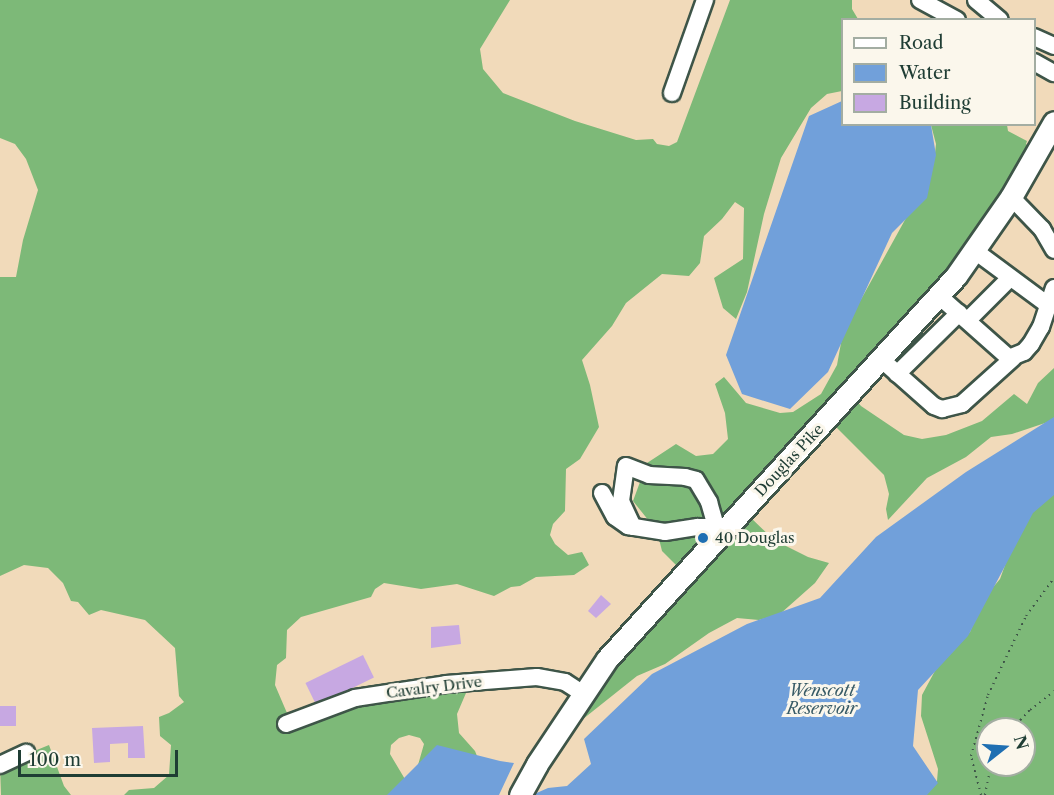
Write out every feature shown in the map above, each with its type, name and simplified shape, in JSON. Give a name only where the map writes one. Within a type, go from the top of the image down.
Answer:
[{"type":"main road","name":"Douglas Pike","points":[[520,795],[582,693],[644,616],[721,527],[889,367],[938,296],[975,251],[1011,197],[1054,122]]},
{"type":"street","points":[[672,93],[705,0]]},
{"type":"street","points":[[920,0],[953,18]]},
{"type":"street","points":[[976,0],[998,18]]},
{"type":"street","points":[[1036,37],[1054,46]]},
{"type":"street","points":[[1036,63],[1054,73]]},
{"type":"street","points":[[1011,197],[1042,229],[1054,250]]},
{"type":"street","points":[[975,251],[1048,305]]},
{"type":"street","points":[[1010,278],[964,316],[889,367],[934,406],[942,409],[962,404],[1013,358],[1024,352],[1041,327],[1054,288]]},
{"type":"street","points":[[938,296],[964,316],[1009,358],[1013,358]]},
{"type":"street","points":[[602,493],[615,517],[633,527],[665,532],[721,527],[710,502],[696,480],[650,475],[626,466],[621,501],[633,527]]},
{"type":"street","name":"Cavalry Drive","points":[[286,724],[355,698],[446,684],[537,677],[565,682],[582,693]]},
{"type":"street","points":[[0,765],[26,753]]},
{"type":"path","points":[[981,795],[971,756],[988,695],[1026,616],[1054,578]]},
{"type":"path","points":[[1023,717],[1054,691]]},
{"type":"path","points":[[985,795],[989,777]]},
{"type":"green space","points":[[0,0],[510,0],[480,49],[483,69],[503,93],[575,121],[636,140],[653,139],[657,144],[669,146],[677,142],[730,0],[852,0],[852,9],[857,18],[841,18],[841,91],[827,94],[811,108],[781,158],[764,214],[747,292],[736,319],[723,308],[714,278],[743,259],[744,208],[735,202],[722,219],[704,236],[700,263],[689,276],[662,274],[626,303],[612,326],[582,360],[599,427],[580,459],[566,469],[565,511],[553,524],[550,535],[555,544],[568,555],[582,552],[589,565],[574,575],[536,577],[494,596],[457,584],[421,589],[384,583],[375,589],[371,597],[301,617],[287,630],[286,658],[277,665],[275,685],[290,720],[462,680],[466,693],[457,714],[459,733],[475,751],[479,761],[418,765],[424,744],[420,738],[409,735],[399,738],[391,745],[390,754],[412,791],[408,795],[124,795],[129,790],[154,788],[169,775],[171,745],[160,736],[159,717],[184,702],[179,696],[175,648],[145,620],[101,610],[89,615],[78,602],[71,601],[63,583],[48,568],[24,565],[0,576],[0,277],[16,277],[23,240],[38,190],[26,159],[15,144],[0,138]]},
{"type":"green space","points":[[931,126],[1007,126],[1008,131],[1027,141],[1026,144],[1034,152],[855,399],[861,406],[904,435],[922,439],[946,435],[982,421],[1014,394],[1027,404],[1038,383],[1054,368],[1054,420],[1012,434],[991,437],[966,457],[927,478],[888,520],[886,509],[889,494],[884,475],[826,417],[749,516],[774,540],[808,557],[829,563],[815,583],[780,614],[759,620],[737,618],[709,633],[665,664],[637,676],[583,719],[574,732],[552,747],[679,568],[662,551],[657,531],[633,501],[647,463],[676,444],[696,456],[713,454],[728,439],[725,413],[715,384],[724,377],[746,403],[780,413],[793,412],[821,394],[837,365],[843,332],[916,200],[935,153],[936,144]]},
{"type":"green space","points":[[1054,487],[1054,795],[923,795],[937,781],[938,769],[921,716],[922,695],[936,669],[970,632],[984,598],[1000,579],[1012,546],[1014,528]]},
{"type":"green space","points":[[49,745],[64,786],[71,795],[1,795],[0,765]]},
{"type":"water","points":[[841,101],[841,126],[931,126],[936,155],[927,198],[892,233],[828,372],[790,409],[742,394],[726,355],[809,116]]},
{"type":"water","name":"Wenscott Reservoir","points":[[1054,417],[1054,495],[1033,513],[968,636],[918,690],[913,746],[938,783],[927,795],[532,795],[548,788],[567,786],[591,764],[584,739],[652,674],[747,624],[820,598],[876,537],[966,472]]},
{"type":"water","points":[[437,745],[514,763],[499,795],[387,795]]},
{"type":"building","points":[[601,595],[611,604],[596,618],[588,611]]},
{"type":"building","points":[[459,625],[461,644],[431,648],[431,627]]},
{"type":"building","points":[[363,655],[374,677],[316,706],[305,683]]},
{"type":"building","points":[[0,706],[16,706],[16,726],[0,726]]},
{"type":"building","points":[[143,726],[145,758],[128,758],[128,743],[110,744],[110,762],[94,763],[92,728]]},
{"type":"place","name":"40 Douglas","points":[[703,538]]}]
